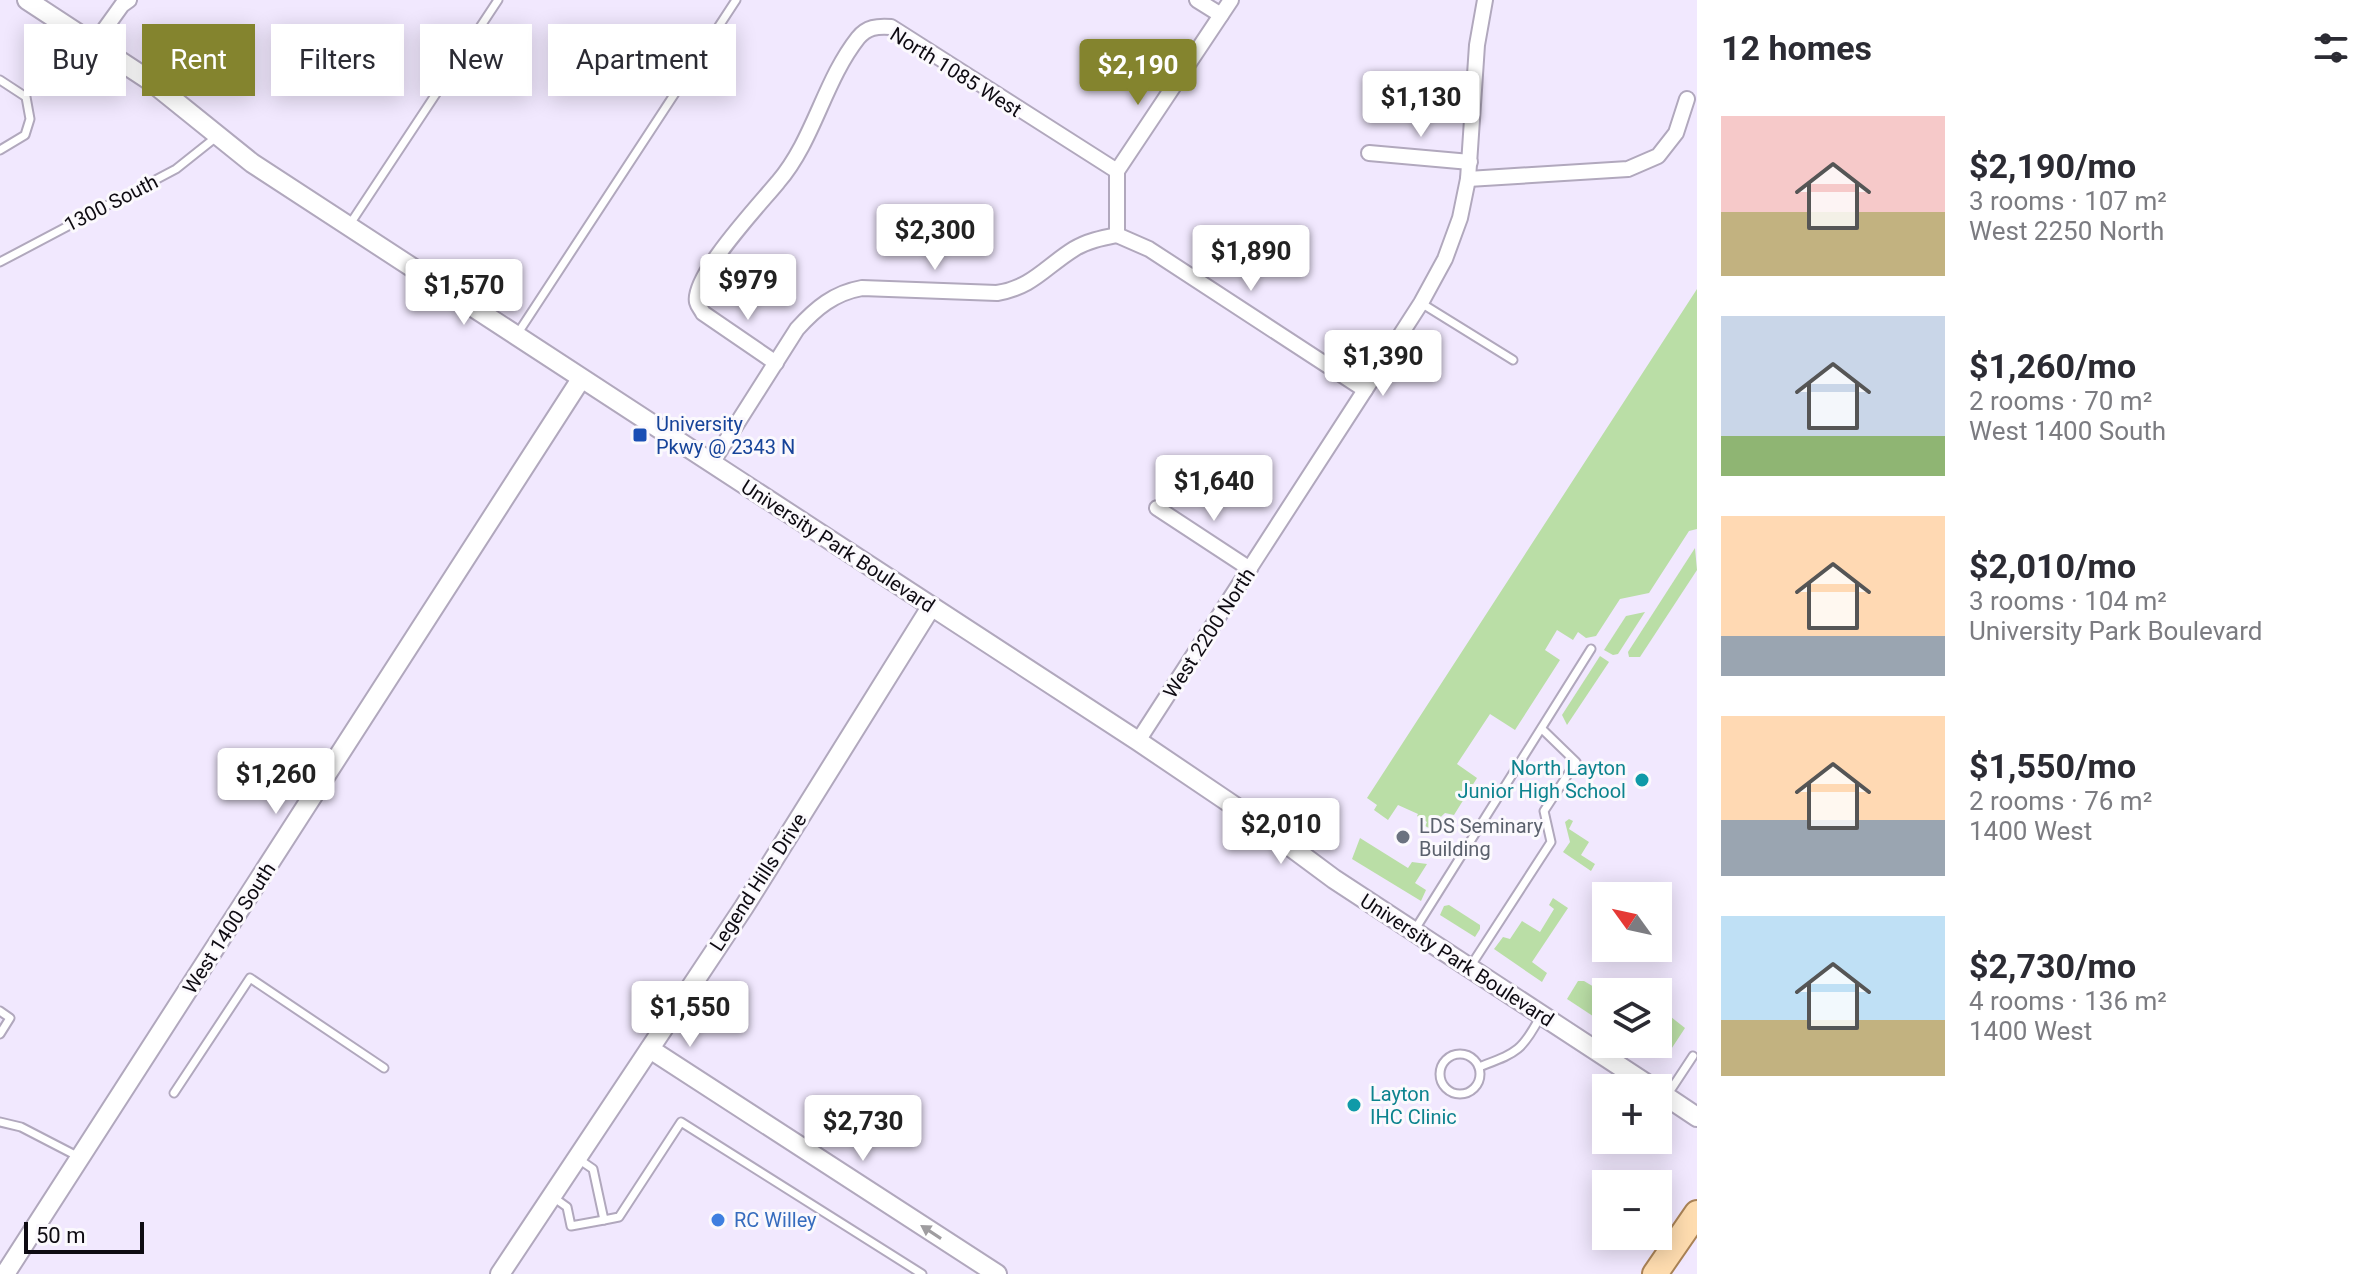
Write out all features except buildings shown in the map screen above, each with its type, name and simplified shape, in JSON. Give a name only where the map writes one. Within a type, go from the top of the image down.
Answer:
[{"type":"main road","points":[[1655,1274],[1697,1213]]},
{"type":"street","name":"University Park Boulevard","points":[[27,0],[64,24]]},
{"type":"street","points":[[108,24],[129,0]]},
{"type":"street","points":[[1197,0],[1221,15]]},
{"type":"street","points":[[1117,235],[1117,171],[1231,0]]},
{"type":"street","name":"West 2200 North","points":[[1138,741],[1421,303],[1445,259],[1460,218],[1468,179],[1477,45],[1485,0]]},
{"type":"street","name":"North 1085 West","points":[[776,363],[703,313],[697,301],[698,288],[735,232],[782,179],[800,150],[833,78],[857,39],[876,26],[891,27],[1117,171]]},
{"type":"street","name":"University Park Boulevard","points":[[126,65],[217,136],[348,226],[1138,741],[1249,816],[1334,879],[1631,1074]]},
{"type":"street","points":[[1468,179],[1628,169],[1658,156],[1676,133],[1687,99]]},
{"type":"street","points":[[1369,153],[1470,162]]},
{"type":"street","points":[[712,463],[812,312],[846,291],[862,288],[1011,291],[1044,274],[1074,250],[1094,240],[1117,235],[1149,249],[1365,390]]},
{"type":"street","name":"West 1400 South","points":[[5,1274],[581,379]]},
{"type":"street","points":[[1157,508],[1250,569]]},
{"type":"street","name":"Legend Hills Drive","points":[[500,1274],[744,907],[931,607]]},
{"type":"street","points":[[650,1049],[997,1274]]},
{"type":"street","name":"University Park Boulevard","points":[[1672,1101],[1697,1117]]},
{"type":"lane","points":[[348,226],[498,0]]},
{"type":"lane","points":[[516,336],[736,0]]},
{"type":"lane","points":[[0,80],[26,97],[30,119],[25,135],[0,150]]},
{"type":"lane","name":"1300 South","points":[[0,262],[176,169],[217,136]]},
{"type":"lane","points":[[1421,303],[1513,360]]},
{"type":"lane","points":[[1414,931],[1591,649]]},
{"type":"lane","points":[[1469,968],[1551,842],[1544,811],[1576,762],[1542,729]]},
{"type":"lane","points":[[174,1093],[250,978],[384,1068]]},
{"type":"lane","points":[[0,1011],[10,1018],[0,1034]]},
{"type":"lane","points":[[1479,1067],[1516,1052],[1528,1040],[1541,1015]]},
{"type":"lane","points":[[1453,1055],[1470,1057],[1479,1067],[1478,1082],[1467,1092],[1454,1093],[1441,1081],[1440,1070],[1453,1055]]},
{"type":"lane","points":[[1672,1078],[1693,1056]]},
{"type":"lane","points":[[0,1122],[21,1127],[81,1158]]},
{"type":"lane","points":[[552,1197],[567,1207],[571,1226],[619,1217],[681,1122],[922,1274]]},
{"type":"lane","points":[[577,1158],[593,1169],[604,1220]]},
{"type":"green space","points":[[1697,289],[1697,529],[1689,531],[1649,593],[1620,599],[1596,636],[1586,638],[1578,632],[1573,640],[1557,630],[1545,650],[1560,660],[1515,730],[1490,714],[1457,764],[1477,778],[1454,815],[1445,813],[1429,828],[1418,814],[1398,805],[1388,820],[1374,810],[1377,805],[1367,798]]},
{"type":"green space","points":[[1695,548],[1697,570],[1640,657],[1629,657],[1628,652]]},
{"type":"green space","points":[[1645,612],[1618,654],[1604,650],[1626,616]]},
{"type":"green space","points":[[1600,656],[1609,662],[1567,725],[1562,715]]},
{"type":"green space","points":[[1569,819],[1573,821],[1569,829],[1589,842],[1581,855],[1595,864],[1591,871],[1563,852],[1570,842],[1565,822]]},
{"type":"green space","points":[[1360,838],[1408,868],[1412,862],[1427,864],[1415,883],[1426,890],[1421,901],[1352,859]]},
{"type":"green space","points":[[1553,898],[1568,908],[1532,962],[1547,973],[1542,982],[1494,949],[1503,937],[1510,939],[1522,921],[1540,932],[1554,909],[1549,905]]},
{"type":"green space","points":[[1449,905],[1480,925],[1475,937],[1440,915],[1444,906]]},
{"type":"green space","points":[[1578,981],[1592,986],[1592,1015],[1567,999]]},
{"type":"green space","points":[[1672,1018],[1685,1028],[1672,1048]]},
{"type":"place","name":"University Pkwy @ 2343 N","points":[[640,435]]},
{"type":"place","name":"North Layton Junior High School","points":[[1642,780]]},
{"type":"place","name":"LDS Seminary Building","points":[[1403,837]]},
{"type":"place","name":"Layton IHC Clinic","points":[[1354,1105]]},
{"type":"place","name":"RC Willey","points":[[718,1220]]}]
